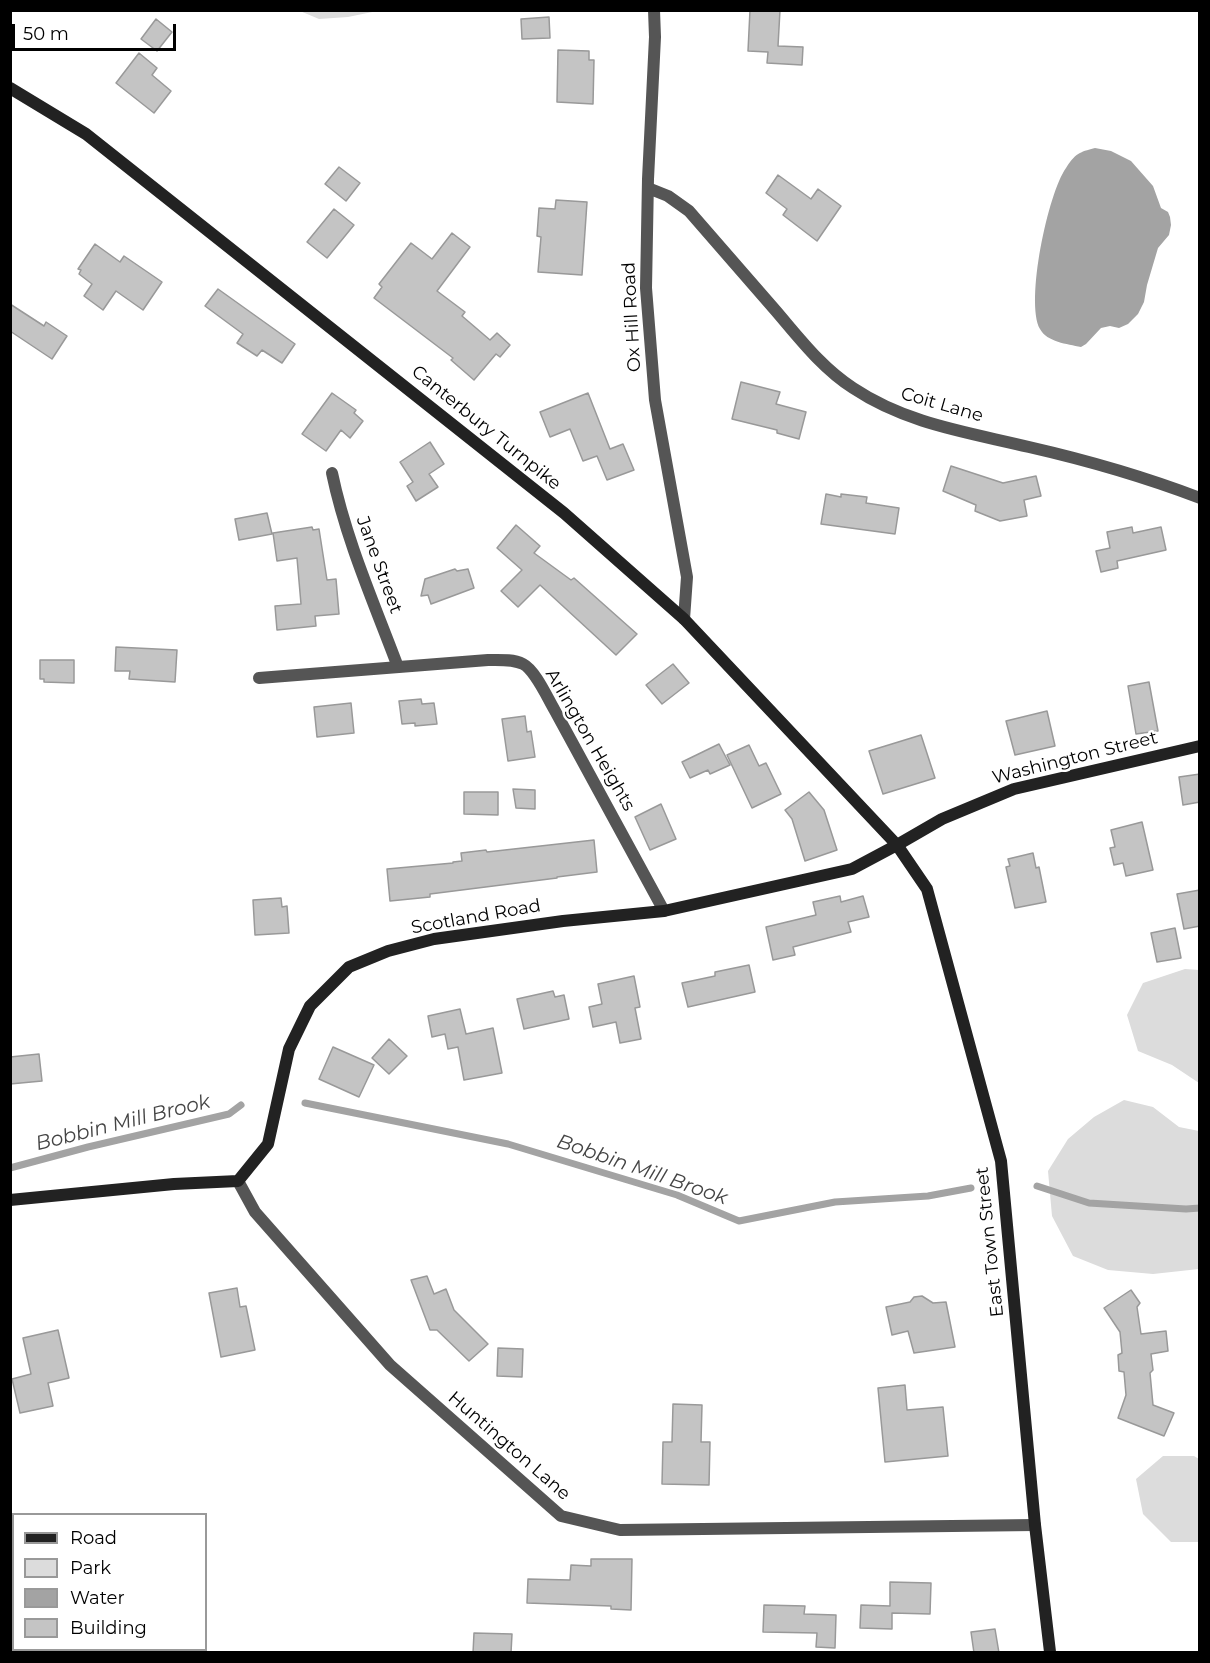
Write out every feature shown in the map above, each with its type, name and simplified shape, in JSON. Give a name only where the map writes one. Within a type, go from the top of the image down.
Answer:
[{"type":"street","name":"Ox Hill Road","points":[[654,10],[646,288],[655,400],[687,577],[684,619]]},
{"type":"street","name":"Canterbury Turnpike","points":[[10,88],[86,134],[564,513],[684,619],[897,845]]},
{"type":"street","name":"Coit Lane","points":[[648,188],[668,196],[689,211],[815,357],[840,380],[869,399],[919,421],[1042,450],[1161,484],[1200,498]]},
{"type":"street","name":"Jane Street","points":[[332,472],[347,534],[398,667]]},
{"type":"street","name":"Arlington Heights","points":[[259,678],[488,660],[521,663],[554,709],[664,911]]},
{"type":"street","name":"Washington Street","points":[[897,845],[942,819],[1014,789],[1200,746]]},
{"type":"street","name":"Scotland Road","points":[[238,1181],[268,1144],[289,1049],[310,1006],[350,967],[388,951],[434,939],[562,921],[664,911],[852,869],[897,845]]},
{"type":"street","name":"East Town Street","points":[[897,845],[927,889],[1001,1161],[1035,1525],[1050,1653]]},
{"type":"street","name":"Huntington Lane","points":[[238,1181],[255,1212],[390,1365],[561,1516],[620,1530],[1035,1525]]},
{"type":"street","points":[[10,1200],[174,1184],[238,1181]]},
{"type":"green space","points":[[300,11],[377,11],[348,17],[319,19]]},
{"type":"green space","points":[[1185,969],[1199,970],[1199,1083],[1172,1065],[1138,1051],[1127,1015],[1143,983]]},
{"type":"green space","points":[[1124,1100],[1153,1107],[1179,1127],[1199,1131],[1199,1269],[1153,1274],[1108,1270],[1073,1256],[1052,1216],[1048,1171],[1068,1139],[1094,1117]]},
{"type":"green space","points":[[1163,1456],[1194,1456],[1199,1459],[1199,1542],[1171,1542],[1143,1514],[1136,1479]]},
{"type":"water","points":[[1095,148],[1111,151],[1131,161],[1153,186],[1161,208],[1168,212],[1171,225],[1169,235],[1158,248],[1144,302],[1138,314],[1128,324],[1119,328],[1110,326],[1101,328],[1081,347],[1058,342],[1043,333],[1036,315],[1035,296],[1046,223],[1059,181],[1075,157],[1081,152]]},
{"type":"building","points":[[750,10],[780,10],[778,46],[803,47],[802,65],[767,63],[768,52],[748,51]]},
{"type":"building","points":[[549,17],[550,38],[522,39],[521,19]]},
{"type":"building","points":[[156,19],[172,32],[157,51],[141,39]]},
{"type":"building","points":[[558,50],[589,51],[589,60],[594,60],[593,104],[557,102]]},
{"type":"building","points":[[139,53],[157,68],[152,75],[171,91],[154,113],[116,83]]},
{"type":"building","points":[[339,167],[360,183],[346,201],[325,184]]},
{"type":"building","points":[[778,175],[811,199],[818,189],[841,206],[817,241],[783,215],[787,209],[766,193]]},
{"type":"building","points":[[556,200],[587,202],[582,275],[538,272],[541,237],[537,236],[539,208],[555,209]]},
{"type":"building","points":[[334,209],[354,225],[327,258],[307,242]]},
{"type":"building","points":[[452,233],[470,247],[437,291],[465,312],[462,316],[490,340],[497,333],[510,345],[500,357],[496,354],[474,380],[451,360],[453,358],[374,298],[382,287],[379,284],[411,243],[432,259]]},
{"type":"building","points":[[95,244],[120,262],[124,256],[162,282],[143,310],[116,291],[103,310],[84,296],[92,284],[79,274],[81,270],[78,269]]},
{"type":"building","points":[[218,289],[295,344],[282,363],[262,350],[257,356],[237,343],[243,334],[205,306]]},
{"type":"building","points":[[10,304],[44,326],[46,322],[67,336],[52,359],[10,331]]},
{"type":"building","points":[[741,382],[780,392],[776,404],[806,412],[799,439],[777,433],[777,430],[732,419]]},
{"type":"building","points":[[332,393],[356,410],[354,413],[363,421],[350,438],[341,430],[326,451],[302,434]]},
{"type":"building","points":[[588,393],[610,449],[623,444],[634,470],[607,480],[597,456],[583,461],[570,429],[550,437],[540,412]]},
{"type":"building","points":[[430,442],[444,464],[429,474],[438,487],[416,501],[407,486],[413,482],[400,462]]},
{"type":"building","points":[[951,466],[1003,483],[1036,476],[1041,496],[1024,500],[1027,516],[1000,521],[975,511],[976,505],[943,491]]},
{"type":"building","points":[[826,494],[841,497],[841,494],[867,497],[866,503],[899,508],[895,534],[821,524]]},
{"type":"building","points":[[267,513],[272,534],[239,540],[235,519]]},
{"type":"building","points":[[516,525],[540,546],[534,553],[571,580],[574,578],[637,634],[616,655],[540,585],[518,607],[501,591],[522,570],[497,548]]},
{"type":"building","points":[[312,527],[313,530],[319,529],[327,580],[336,579],[339,614],[315,616],[316,626],[277,630],[275,606],[301,604],[297,558],[277,561],[273,533]]},
{"type":"building","points":[[1132,527],[1133,533],[1161,527],[1166,550],[1117,561],[1118,568],[1101,572],[1096,551],[1110,548],[1107,532]]},
{"type":"building","points":[[455,569],[457,571],[468,569],[474,588],[431,604],[428,595],[421,596],[425,579]]},
{"type":"building","points":[[116,647],[177,650],[175,682],[129,679],[130,671],[115,671]]},
{"type":"building","points":[[40,660],[74,660],[74,683],[44,682],[44,679],[40,679]]},
{"type":"building","points":[[673,664],[689,683],[662,704],[646,685]]},
{"type":"building","points":[[1149,682],[1158,731],[1136,734],[1128,686]]},
{"type":"building","points":[[421,699],[422,704],[434,703],[437,724],[415,726],[415,723],[402,724],[399,701]]},
{"type":"building","points":[[351,703],[354,733],[317,737],[314,707]]},
{"type":"building","points":[[1047,711],[1055,746],[1015,755],[1006,721]]},
{"type":"building","points":[[525,716],[527,732],[531,731],[535,757],[508,761],[502,719]]},
{"type":"building","points":[[921,735],[935,778],[883,794],[869,751]]},
{"type":"building","points":[[719,744],[730,765],[710,774],[708,770],[690,778],[682,762]]},
{"type":"building","points":[[749,745],[759,766],[766,763],[781,794],[752,808],[727,755]]},
{"type":"building","points":[[1200,774],[1200,802],[1183,805],[1179,777]]},
{"type":"building","points":[[513,789],[535,790],[535,809],[516,808]]},
{"type":"building","points":[[464,792],[498,792],[498,815],[464,814]]},
{"type":"building","points":[[809,792],[824,810],[837,850],[805,861],[792,819],[785,810]]},
{"type":"building","points":[[661,804],[676,839],[650,850],[635,817]]},
{"type":"building","points":[[1142,822],[1153,870],[1126,876],[1123,863],[1114,865],[1110,848],[1115,847],[1111,830]]},
{"type":"building","points":[[594,840],[597,872],[390,901],[387,869],[453,863],[462,861],[461,853]]},
{"type":"building","points":[[1033,853],[1036,868],[1039,867],[1046,902],[1015,908],[1006,867],[1010,866],[1008,859]]},
{"type":"building","points":[[1200,890],[1200,926],[1184,929],[1177,894]]},
{"type":"building","points":[[840,896],[841,902],[863,896],[869,917],[848,922],[851,932],[793,947],[795,955],[773,960],[766,927],[816,915],[813,902]]},
{"type":"building","points":[[281,898],[282,907],[287,906],[289,933],[255,935],[253,900]]},
{"type":"building","points":[[1175,928],[1181,958],[1157,962],[1151,933]]},
{"type":"building","points":[[749,965],[755,992],[688,1007],[682,983],[715,976],[715,972]]},
{"type":"building","points":[[634,976],[640,1007],[635,1008],[641,1039],[620,1043],[616,1022],[593,1027],[589,1007],[602,1004],[598,984]]},
{"type":"building","points":[[553,991],[555,997],[564,995],[569,1019],[524,1029],[517,999]]},
{"type":"building","points":[[460,1009],[466,1034],[493,1028],[502,1073],[464,1080],[458,1047],[448,1049],[445,1034],[432,1037],[428,1016]]},
{"type":"building","points":[[389,1039],[407,1056],[389,1074],[372,1058]]},
{"type":"building","points":[[333,1047],[374,1065],[359,1097],[319,1079]]},
{"type":"building","points":[[39,1054],[42,1081],[10,1084],[10,1057]]},
{"type":"building","points":[[427,1276],[434,1294],[446,1289],[454,1310],[488,1344],[469,1361],[437,1330],[430,1330],[411,1280]]},
{"type":"building","points":[[237,1288],[240,1307],[246,1306],[255,1350],[221,1357],[209,1293]]},
{"type":"building","points":[[1131,1290],[1140,1303],[1137,1307],[1141,1334],[1166,1331],[1168,1351],[1151,1354],[1153,1370],[1150,1373],[1153,1405],[1174,1413],[1164,1436],[1118,1418],[1126,1395],[1124,1372],[1119,1371],[1118,1355],[1122,1353],[1120,1332],[1104,1308]]},
{"type":"building","points":[[922,1296],[933,1303],[946,1302],[955,1347],[914,1353],[908,1331],[892,1335],[886,1307],[910,1302],[914,1297]]},
{"type":"building","points":[[58,1330],[69,1378],[48,1383],[53,1406],[20,1413],[12,1379],[31,1374],[23,1338]]},
{"type":"building","points":[[498,1348],[523,1349],[522,1377],[497,1376]]},
{"type":"building","points":[[905,1385],[907,1410],[943,1407],[948,1456],[885,1462],[878,1388]]},
{"type":"building","points":[[673,1404],[702,1405],[701,1442],[710,1442],[709,1485],[662,1484],[663,1442],[672,1442]]},
{"type":"building","points":[[591,1559],[632,1559],[631,1610],[611,1609],[611,1606],[527,1603],[528,1579],[570,1580],[571,1565],[591,1566]]},
{"type":"building","points":[[890,1582],[931,1583],[930,1614],[892,1613],[892,1629],[860,1628],[861,1605],[890,1606]]},
{"type":"building","points":[[764,1605],[805,1606],[804,1614],[836,1615],[835,1648],[816,1647],[817,1633],[763,1632]]},
{"type":"building","points":[[995,1629],[999,1653],[974,1653],[971,1632]]},
{"type":"building","points":[[474,1633],[512,1634],[511,1653],[473,1653]]},
{"type":"waterway","name":"Bobbin Mill Brook","points":[[305,1103],[508,1144],[677,1195],[739,1221],[835,1202],[928,1196],[971,1188]]},
{"type":"waterway","name":"Bobbin Mill Brook","points":[[10,1168],[229,1114],[241,1105]]},
{"type":"waterway","name":"Bobbin Mill Brook","points":[[1037,1186],[1089,1203],[1200,1208]]}]
